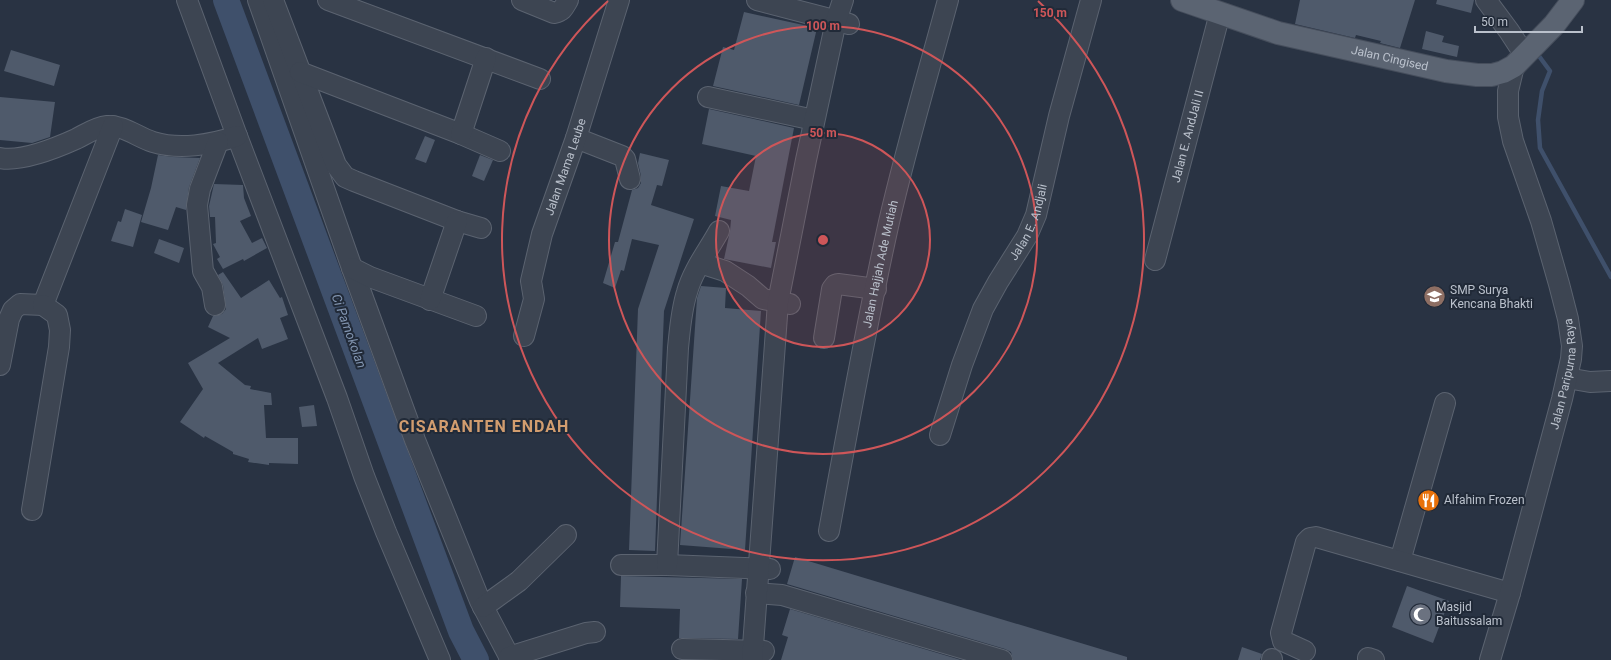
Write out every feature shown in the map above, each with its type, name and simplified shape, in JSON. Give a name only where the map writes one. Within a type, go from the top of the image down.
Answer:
[{"type":"main road","name":"Jalan Cingised","points":[[1182,0],[1278,33],[1446,71],[1477,75],[1492,75],[1503,72],[1525,54],[1554,25],[1566,3]]},
{"type":"street","points":[[187,0],[337,398],[375,504],[440,660]]},
{"type":"street","points":[[258,0],[352,268],[415,440],[447,522],[483,607],[510,658],[586,633],[595,632]]},
{"type":"street","points":[[272,0],[336,165],[345,177],[457,221],[482,228]]},
{"type":"street","points":[[328,0],[540,79]]},
{"type":"street","points":[[522,0],[554,12],[560,12],[564,9],[568,0]]},
{"type":"street","name":"Jalan Mama Leube","points":[[524,336],[534,299],[531,281],[538,248],[576,138],[619,0]]},
{"type":"street","points":[[757,0],[845,12]]},
{"type":"street","name":"Jalan Hajjah Ade Mutiah","points":[[829,531],[889,223],[910,138],[948,0]]},
{"type":"street","name":"Jalan E. Andjali","points":[[940,435],[962,365],[983,309],[1027,236],[1036,215],[1059,116],[1091,0]]},
{"type":"street","points":[[1486,0],[1510,31],[1525,54]]},
{"type":"street","points":[[811,161],[814,120],[845,12]]},
{"type":"street","points":[[682,650],[758,656],[784,303],[811,161],[845,12]]},
{"type":"street","name":"Jalan E. AndJali II","points":[[1155,260],[1220,13]]},
{"type":"street","name":"Jalan Paripurna Raya","points":[[1490,660],[1510,593],[1567,378],[1572,346],[1568,319],[1541,221],[1513,141],[1508,117],[1508,91],[1525,54]]},
{"type":"street","points":[[461,134],[486,58]]},
{"type":"street","points":[[300,72],[461,134],[500,151]]},
{"type":"street","points":[[708,96],[814,120]]},
{"type":"street","points":[[0,158],[6,159],[29,156],[69,142],[96,129],[113,126],[152,142],[166,145],[183,146],[218,142],[237,136]]},
{"type":"street","points":[[43,305],[113,126]]},
{"type":"street","points":[[576,138],[622,156],[626,159],[630,179]]},
{"type":"street","points":[[215,305],[212,287],[203,271],[197,205],[200,189],[218,142]]},
{"type":"street","points":[[430,300],[457,221]]},
{"type":"street","points":[[667,564],[678,348],[682,315],[687,292],[700,263],[719,231]]},
{"type":"street","points":[[700,263],[726,271],[748,286],[763,299],[784,303]]},
{"type":"street","points":[[352,268],[370,277],[476,316]]},
{"type":"street","points":[[824,338],[832,289],[835,285],[838,284],[876,289]]},
{"type":"street","points":[[0,365],[9,319],[13,310],[20,304],[43,305],[57,315],[60,330],[59,347],[32,510]]},
{"type":"street","points":[[1567,378],[1590,382],[1611,381]]},
{"type":"street","points":[[1400,561],[1445,403]]},
{"type":"street","points":[[483,607],[519,581],[566,535]]},
{"type":"street","points":[[1305,651],[1283,641],[1281,633],[1308,539],[1316,537],[1510,593]]},
{"type":"street","points":[[621,564],[667,564],[764,569]]},
{"type":"street","points":[[762,594],[782,595],[1002,660]]},
{"type":"building","points":[[1300,0],[1415,0],[1400,48],[1380,43],[1381,41],[1356,35],[1355,38],[1295,24]]},
{"type":"building","points":[[1437,0],[1474,0],[1471,13],[1436,4]]},
{"type":"building","points":[[744,12],[817,28],[799,105],[713,86],[723,47],[734,50]]},
{"type":"building","points":[[1426,31],[1444,36],[1442,42],[1459,46],[1457,57],[1422,49]]},
{"type":"building","points":[[11,50],[60,65],[54,86],[4,71]]},
{"type":"building","points":[[0,97],[55,102],[50,137],[32,143],[0,140]]},
{"type":"building","points":[[709,109],[794,128],[772,242],[776,242],[771,268],[724,259],[731,220],[715,216],[721,186],[749,191],[756,156],[702,144]]},
{"type":"building","points":[[425,136],[435,140],[426,163],[415,159]]},
{"type":"building","points":[[640,153],[669,160],[662,186],[657,185],[651,205],[694,219],[664,311],[655,551],[629,550],[638,309],[659,245],[632,239],[624,271],[621,270],[615,288],[603,283],[615,242],[618,242],[632,190],[638,188],[641,183],[638,163]]},
{"type":"building","points":[[158,155],[200,158],[189,187],[186,210],[176,207],[168,230],[141,222],[151,188]]},
{"type":"building","points":[[480,155],[493,160],[484,181],[472,176]]},
{"type":"building","points":[[214,184],[243,185],[244,198],[251,216],[240,221],[252,243],[262,238],[267,248],[244,261],[243,259],[223,269],[217,259],[220,257],[213,244],[216,243],[215,217],[210,217],[209,206]]},
{"type":"building","points":[[125,209],[142,215],[133,247],[111,241],[118,221],[121,222]]},
{"type":"building","points":[[159,239],[184,248],[179,263],[154,253]]},
{"type":"building","points":[[223,272],[241,298],[269,280],[280,298],[282,297],[288,315],[280,318],[288,339],[262,349],[258,338],[218,363],[245,385],[251,386],[250,389],[271,393],[272,405],[264,405],[266,438],[298,438],[298,464],[269,463],[269,465],[248,462],[249,459],[233,454],[233,452],[205,436],[204,438],[180,422],[203,389],[188,363],[230,338],[208,327],[213,316],[222,314],[226,309],[223,285],[218,275]]},
{"type":"building","points":[[701,286],[726,288],[725,308],[761,311],[745,550],[680,545],[697,298]]},
{"type":"building","points":[[314,405],[317,426],[302,427],[299,407]]},
{"type":"building","points":[[795,557],[1127,657],[1127,660],[1013,660],[1011,652],[1005,649],[787,584]]},
{"type":"building","points":[[621,576],[742,579],[738,639],[679,638],[680,609],[620,607]]},
{"type":"building","name":"Masjid Baitussalam","points":[[1407,586],[1449,601],[1433,643],[1392,627]]},
{"type":"building","points":[[790,609],[961,660],[781,660],[788,637],[782,635]]},
{"type":"building","points":[[1242,647],[1262,654],[1260,660],[1238,660]]},
{"type":"waterway","name":"Ci Pamokolan","points":[[226,0],[461,631],[476,660]]},
{"type":"waterway","points":[[1536,52],[1550,71],[1542,91],[1538,120],[1540,148],[1611,277]]},
{"type":"place","name":"SMP Surya Kencana Bhakti","points":[[1435,297]]},
{"type":"place","name":"Alfahim Frozen","points":[[1429,500]]},
{"type":"place","name":"Masjid Baitussalam","points":[[1420,614]]},
{"type":"district","name":"CISARANTEN ENDAH","points":[[484,426]]}]
